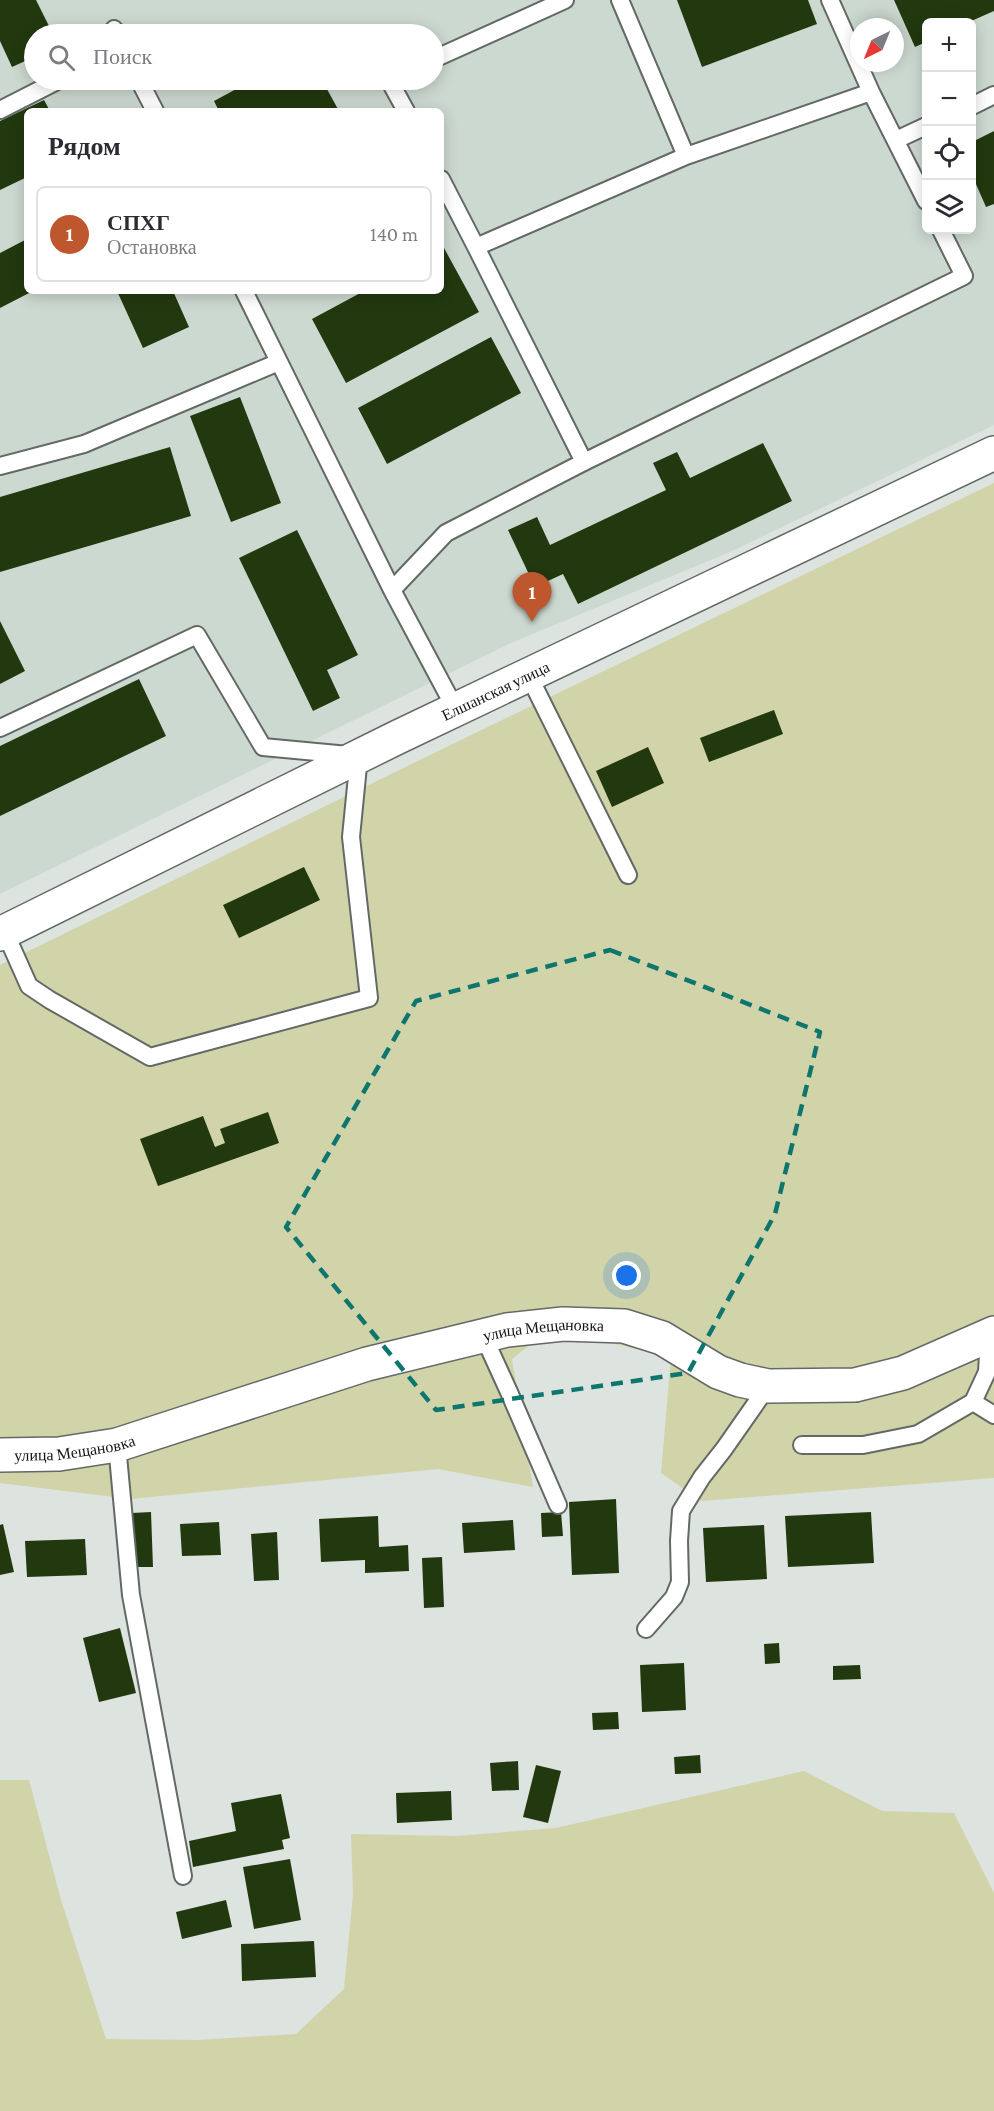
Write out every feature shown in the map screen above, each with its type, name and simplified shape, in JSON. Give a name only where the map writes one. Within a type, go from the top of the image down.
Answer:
[{"type":"street","name":"Елшанская улица","points":[[2,933],[359,756],[994,453]]},
{"type":"street","name":"улица Мещановка","points":[[0,1455],[59,1454],[117,1445],[368,1364],[507,1330],[563,1324],[624,1326],[662,1338],[718,1372],[768,1386],[855,1385],[903,1373],[991,1335]]},
{"type":"lane","points":[[444,54],[565,0]]},
{"type":"lane","points":[[620,0],[686,156]]},
{"type":"lane","points":[[830,0],[871,92],[922,191]]},
{"type":"lane","points":[[0,110],[39,90]]},
{"type":"lane","points":[[144,90],[153,108]]},
{"type":"lane","points":[[395,90],[404,108]]},
{"type":"lane","points":[[476,247],[686,156],[871,92]]},
{"type":"lane","points":[[976,104],[994,95]]},
{"type":"lane","points":[[896,140],[922,128]]},
{"type":"lane","points":[[444,185],[584,462]]},
{"type":"lane","points":[[392,590],[446,533],[584,462],[964,276],[943,234]]},
{"type":"lane","points":[[245,294],[392,590],[456,710]]},
{"type":"lane","points":[[0,466],[84,444],[279,362]]},
{"type":"lane","points":[[0,728],[197,635],[263,747],[359,756],[351,837],[369,998],[150,1057],[29,986],[2,933]]},
{"type":"lane","points":[[529,676],[628,875]]},
{"type":"lane","points":[[483,1335],[558,1505]]},
{"type":"lane","name":"улица Мещановка","points":[[973,1402],[987,1372],[991,1335]]},
{"type":"lane","points":[[646,1629],[674,1597],[680,1582],[681,1511],[702,1477],[768,1386]]},
{"type":"lane","points":[[802,1445],[862,1445],[918,1434],[973,1402],[994,1415]]},
{"type":"lane","points":[[117,1445],[131,1595],[183,1876]]},
{"type":"highlighted area","points":[[610,950],[820,1032],[775,1214],[688,1373],[436,1410],[286,1227],[416,1001]]},
{"type":"shaded area","points":[[0,0],[994,0],[994,425],[730,552],[511,643],[0,894]]},
{"type":"green space","points":[[994,483],[994,1478],[701,1501],[661,1473],[671,1357],[550,1329],[512,1359],[533,1487],[438,1469],[131,1499],[0,1483],[0,965]]},
{"type":"green space","points":[[804,1771],[882,1811],[954,1813],[994,1893],[994,2111],[0,2111],[0,1780],[29,1780],[61,1900],[106,2039],[198,2040],[296,2034],[344,1989],[353,1894],[351,1834],[456,1836],[556,1828]]},
{"type":"building","points":[[0,0],[36,0],[48,24],[24,24],[24,62],[12,67],[0,41]]},
{"type":"building","points":[[677,0],[808,0],[817,24],[702,67]]},
{"type":"building","points":[[894,0],[994,0],[994,11],[976,19],[922,18],[922,44],[915,47]]},
{"type":"building","points":[[234,90],[327,90],[337,108],[218,108],[214,101]]},
{"type":"building","points":[[44,100],[48,108],[27,108]]},
{"type":"building","points":[[24,110],[24,178],[0,190],[0,121]]},
{"type":"building","points":[[994,131],[994,204],[986,207],[976,184],[976,140]]},
{"type":"building","points":[[24,241],[24,294],[27,294],[0,308],[0,253]]},
{"type":"building","points":[[444,248],[479,312],[346,383],[312,319],[358,294],[444,294]]},
{"type":"building","points":[[118,294],[174,294],[189,327],[143,348]]},
{"type":"building","points":[[491,337],[521,393],[387,464],[358,408]]},
{"type":"building","points":[[240,397],[281,503],[231,522],[190,416]]},
{"type":"building","points":[[763,443],[792,501],[578,604],[563,574],[535,587],[508,530],[537,517],[550,545],[666,490],[653,463],[677,452],[690,478]]},
{"type":"building","points":[[170,447],[191,516],[0,572],[0,497]]},
{"type":"building","points":[[297,530],[358,655],[327,670],[340,698],[313,711],[239,558]]},
{"type":"building","points":[[0,621],[25,671],[0,684]]},
{"type":"building","points":[[139,679],[166,736],[0,816],[0,746]]},
{"type":"building","points":[[774,710],[783,734],[709,762],[700,738]]},
{"type":"building","points":[[648,747],[664,783],[612,807],[596,771]]},
{"type":"building","points":[[304,867],[320,900],[239,938],[223,905]]},
{"type":"building","points":[[268,1112],[279,1143],[158,1186],[140,1139],[203,1116],[215,1147],[225,1143],[220,1129]]},
{"type":"building","points":[[616,1499],[619,1573],[572,1575],[569,1502]]},
{"type":"building","points":[[151,1512],[153,1567],[135,1567],[132,1513]]},
{"type":"building","points":[[561,1512],[563,1536],[542,1537],[541,1513]]},
{"type":"building","points":[[871,1512],[874,1563],[788,1567],[785,1516]]},
{"type":"building","points":[[378,1516],[379,1547],[408,1545],[409,1571],[365,1573],[365,1560],[321,1562],[319,1519]]},
{"type":"building","points":[[513,1520],[515,1550],[464,1553],[462,1523]]},
{"type":"building","points":[[219,1522],[221,1555],[182,1556],[180,1524]]},
{"type":"building","points":[[3,1524],[14,1572],[0,1575],[0,1525]]},
{"type":"building","points":[[764,1525],[767,1579],[706,1582],[703,1528]]},
{"type":"building","points":[[277,1532],[279,1580],[254,1581],[251,1534]]},
{"type":"building","points":[[85,1539],[87,1575],[27,1577],[25,1541]]},
{"type":"building","points":[[442,1557],[444,1607],[424,1608],[422,1558]]},
{"type":"building","points":[[120,1628],[136,1693],[99,1702],[83,1638]]},
{"type":"building","points":[[779,1643],[780,1663],[765,1664],[764,1644]]},
{"type":"building","points":[[684,1663],[686,1710],[642,1712],[640,1665]]},
{"type":"building","points":[[860,1665],[861,1679],[833,1680],[833,1666]]},
{"type":"building","points":[[618,1712],[619,1729],[593,1730],[592,1713]]},
{"type":"building","points":[[700,1755],[701,1773],[675,1774],[674,1757]]},
{"type":"building","points":[[518,1761],[519,1790],[492,1791],[490,1763]]},
{"type":"building","points":[[536,1765],[561,1771],[548,1823],[523,1817]]},
{"type":"building","points":[[451,1791],[452,1820],[397,1823],[396,1793]]},
{"type":"building","points":[[281,1794],[290,1838],[282,1840],[284,1849],[193,1867],[189,1841],[236,1831],[231,1803]]},
{"type":"building","points":[[290,1859],[301,1920],[254,1929],[243,1867]]},
{"type":"building","points":[[226,1900],[232,1927],[182,1939],[176,1912]]},
{"type":"building","points":[[314,1941],[316,1977],[242,1981],[241,1944]]},
{"type":"place","name":"СПХГ","points":[[532,622]]}]
